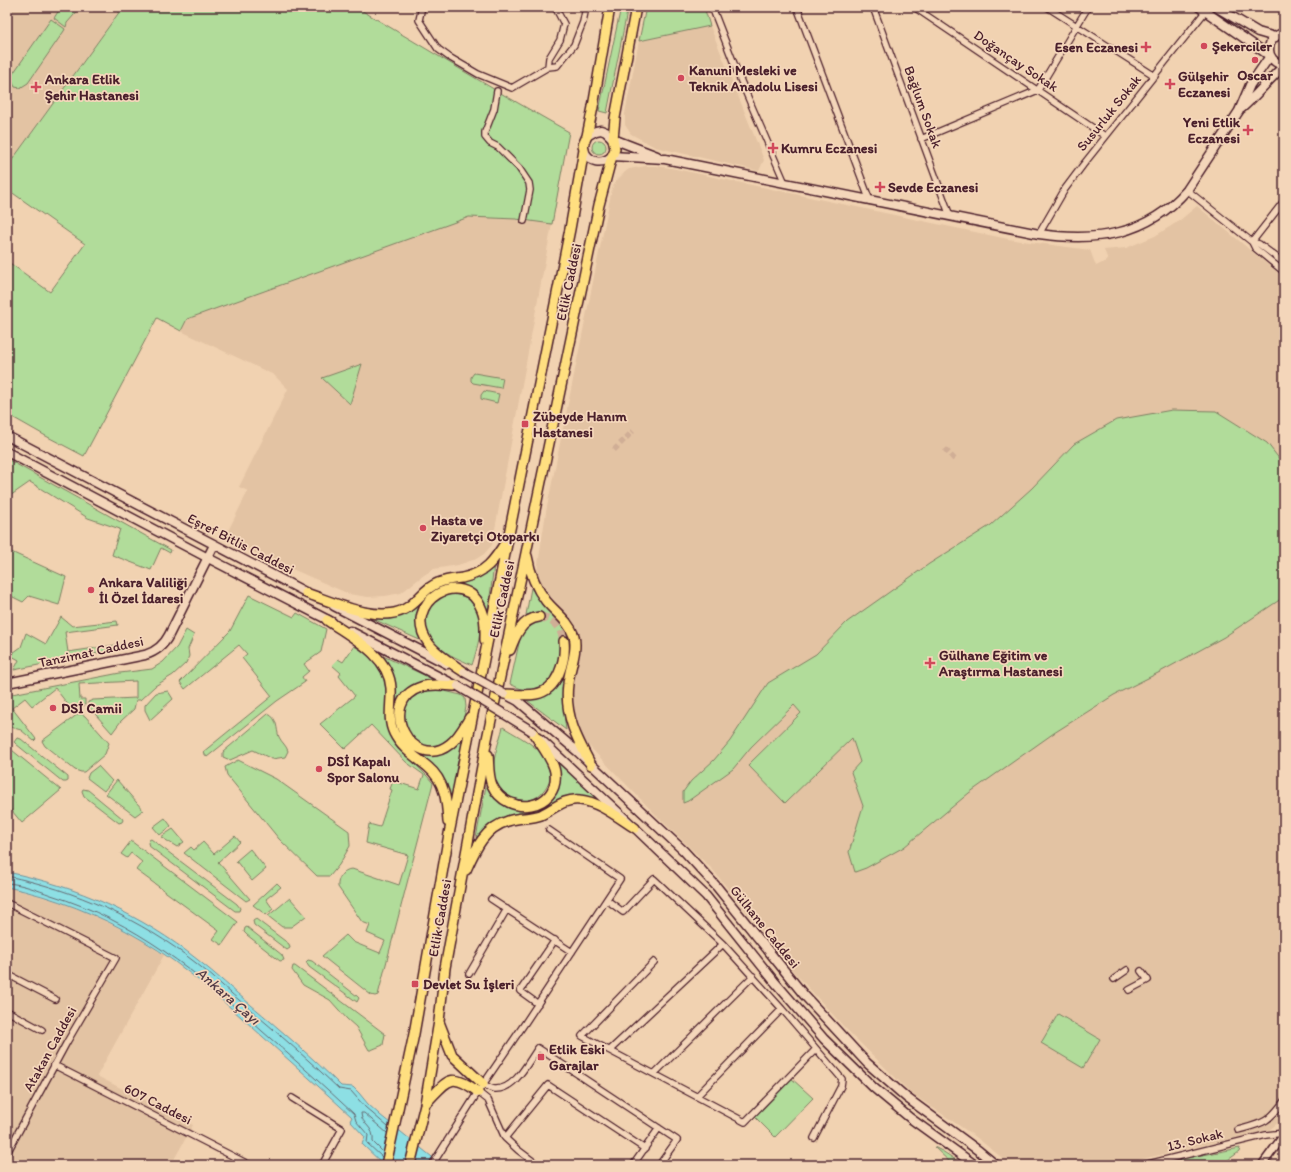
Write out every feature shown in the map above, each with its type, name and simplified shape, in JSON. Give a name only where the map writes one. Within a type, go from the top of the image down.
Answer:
[{"type":"main road","name":"Etlik Caddesi","points":[[386,1165],[414,1034],[449,834],[510,536],[567,245],[584,150],[584,140],[587,136],[610,7]]},
{"type":"main road","name":"Etlik Caddesi","points":[[410,1165],[425,1104],[439,1021],[445,968],[501,674],[599,205],[615,148],[613,139],[615,118],[636,7]]},
{"type":"main road","points":[[1216,7],[1258,32],[1275,37],[1284,34]]},
{"type":"main road","points":[[1202,9],[1270,56],[1276,63],[1284,66],[1239,111]]},
{"type":"main road","points":[[584,150],[586,155],[593,161],[603,161],[612,156],[665,159],[1039,234],[1077,238],[1095,236],[1124,231],[1148,222],[1171,207],[1187,190],[1239,111],[1250,85],[1270,56],[1270,45],[1275,37]]},
{"type":"main road","points":[[587,136],[596,130],[601,130],[606,132],[613,139],[665,159]]},
{"type":"main road","name":"Eşref Bitlis Caddesi","points":[[7,436],[306,593],[464,672],[504,694]]},
{"type":"main road","name":"Eşref Bitlis Caddesi","points":[[7,452],[327,620],[458,686],[532,731]]},
{"type":"main road","points":[[306,593],[372,614],[398,613],[413,604],[433,585],[481,572],[494,559],[510,536]]},
{"type":"main road","name":"Tanzimat Caddesi","points":[[7,683],[137,657],[153,652],[161,646],[168,637],[214,545]]},
{"type":"main road","points":[[526,551],[530,571],[536,585],[547,602],[563,618],[574,636],[574,646],[568,684],[567,708],[574,731],[590,765]]},
{"type":"main road","points":[[464,672],[431,647],[424,636],[421,620],[422,612],[434,595],[455,588],[470,594],[476,599],[482,609],[484,659]]},
{"type":"main road","points":[[501,674],[518,632],[526,622],[539,617]]},
{"type":"main road","points":[[327,620],[369,648],[382,664],[389,676],[391,688],[390,718],[393,732],[408,753],[429,767],[441,783],[445,794],[449,834]]},
{"type":"main road","points":[[504,694],[521,698],[536,694],[549,687],[557,677],[562,664],[564,640]]},
{"type":"main road","points":[[458,686],[426,686],[417,689],[408,696],[402,705],[400,717],[401,728],[406,737],[414,746],[427,751],[438,750],[449,745],[458,736],[473,713]]},
{"type":"main road","name":"Gülhane Caddesi","points":[[521,698],[590,765],[626,796],[700,868],[804,995],[867,1063],[907,1098],[996,1165]]},
{"type":"main road","points":[[488,739],[489,774],[492,785],[499,796],[508,802],[518,806],[526,806],[540,803],[552,791],[555,782],[555,770],[545,750],[532,731]]},
{"type":"main road","name":"Gülhane Caddesi","points":[[532,731],[706,896],[774,981],[824,1039],[874,1088],[898,1108],[975,1165]]},
{"type":"main road","points":[[460,884],[476,847],[486,834],[496,826],[509,820],[530,818],[542,814],[560,804],[574,800],[586,801],[603,808],[635,828]]},
{"type":"main road","points":[[439,1021],[452,1055],[483,1084]]},
{"type":"main road","points":[[425,1104],[446,1084],[455,1079],[461,1081],[478,1092]]},
{"type":"street","points":[[422,7],[419,20],[438,49],[449,58],[478,74],[512,88],[548,68],[557,66],[574,46],[583,22],[586,7]]},
{"type":"street","points":[[548,68],[549,58],[560,40],[564,24],[555,7]]},
{"type":"street","points":[[712,7],[740,79],[785,183]]},
{"type":"street","points":[[797,7],[870,201]]},
{"type":"street","name":"Bağlum Sokak","points":[[873,7],[950,216]]},
{"type":"street","name":"Doğançay Sokak","points":[[914,7],[1105,136]]},
{"type":"street","points":[[1046,7],[1077,25],[1155,76]]},
{"type":"street","points":[[922,138],[1038,90],[1088,7]]},
{"type":"street","name":"Susurluk Sokak","points":[[1039,234],[1065,189],[1105,136],[1155,76],[1202,9]]},
{"type":"street","points":[[497,91],[494,109],[485,132],[485,137],[490,143],[498,147],[519,168],[529,183],[530,190],[524,220]]},
{"type":"street","points":[[1187,190],[1252,242],[1259,244],[1284,263]]},
{"type":"street","points":[[1252,242],[1284,202]]},
{"type":"street","points":[[1252,242],[1255,248],[1284,272]]},
{"type":"street","points":[[432,1165],[483,1084],[538,1004],[620,879],[550,830]]},
{"type":"street","points":[[607,900],[623,912],[654,879],[723,944],[782,1009],[842,1079],[842,1086],[814,1138]]},
{"type":"street","points":[[491,899],[572,952]]},
{"type":"street","name":"Atakan Caddesi","points":[[7,902],[116,958],[54,1065],[7,1153]]},
{"type":"street","points":[[469,974],[507,909]]},
{"type":"street","points":[[538,1004],[520,991],[555,940]]},
{"type":"street","points":[[610,1050],[723,944]]},
{"type":"street","points":[[654,962],[582,1036],[745,1122],[816,1049]]},
{"type":"street","points":[[1114,979],[1127,970]]},
{"type":"street","points":[[1129,990],[1148,980],[1141,971]]},
{"type":"street","points":[[7,974],[55,999]]},
{"type":"street","points":[[654,1074],[753,976]]},
{"type":"street","points":[[697,1096],[782,1009]]},
{"type":"street","points":[[7,1012],[42,1030]]},
{"type":"street","points":[[483,1084],[494,1089],[505,1088],[516,1079],[538,1048],[677,1140],[659,1165]]},
{"type":"street","name":"607 Caddesi","points":[[54,1065],[250,1165]]},
{"type":"street","points":[[505,1138],[548,1085],[645,1149]]},
{"type":"street","points":[[478,1092],[488,1100],[505,1138],[538,1165]]},
{"type":"street","points":[[292,1098],[342,1129],[322,1165]]},
{"type":"street","points":[[1238,1130],[1263,1123],[1276,1113],[1284,1101]]},
{"type":"street","points":[[633,1165],[659,1128]]},
{"type":"street","points":[[1262,1165],[1284,1134]]},
{"type":"street","name":"13. Sokak","points":[[1144,1165],[1253,1138],[1284,1134]]},
{"type":"street","points":[[1168,1165],[1171,1158]]},
{"type":"shaded area","name":"Ankara Etlik Şehir Hastanesi","points":[[7,7],[123,7],[7,167]]},
{"type":"shaded area","name":"Kanuni Mesleki ve Teknik Anadolu Lisesi","points":[[710,26],[764,160],[759,171],[655,147],[631,134],[625,125],[625,114],[639,41]]},
{"type":"shaded area","name":"Gülhane Eğitim ve Araştırma Hastanesi","points":[[646,166],[671,168],[1008,239],[1090,250],[1096,266],[1108,260],[1104,250],[1126,248],[1155,236],[1179,221],[1197,206],[1284,278],[1284,1118],[1269,1130],[1116,1165],[1011,1165],[976,1137],[911,1093],[845,1028],[794,972],[713,870],[657,816],[586,743],[579,730],[574,714],[573,694],[577,654],[575,633],[569,617],[543,588],[537,571],[546,512],[612,189],[616,181],[629,169]]},
{"type":"shaded area","points":[[469,217],[516,219],[552,224],[492,545],[484,554],[476,559],[458,565],[434,569],[401,593],[368,597],[349,594],[224,539],[248,491],[239,487],[288,389],[274,375],[181,331],[187,319]]},
{"type":"shaded area","points":[[7,887],[63,903],[86,912],[143,941],[164,955],[97,1076],[193,1125],[171,1165],[7,1165]]},
{"type":"green space","points":[[61,7],[81,7],[67,23],[66,27],[54,18]]},
{"type":"green space","points":[[123,7],[356,7],[569,132],[552,224],[516,219],[469,217],[187,319],[181,331],[157,318],[84,456],[7,414],[7,261],[50,292],[85,244],[7,189],[7,167]]},
{"type":"green space","points":[[621,7],[628,7],[607,113],[599,111]]},
{"type":"green space","points":[[646,7],[704,7],[710,26],[639,41]]},
{"type":"green space","points":[[51,19],[65,29],[64,31],[28,83],[20,88],[15,87],[11,79],[12,75]]},
{"type":"green space","points":[[599,140],[604,142],[606,147],[604,152],[599,154],[594,152],[592,147],[594,142]]},
{"type":"green space","points":[[362,364],[350,404],[322,378]]},
{"type":"green space","points":[[474,373],[503,378],[501,388],[473,383],[471,381],[471,377]]},
{"type":"green space","points":[[484,391],[499,394],[497,403],[481,399],[481,395]]},
{"type":"green space","points":[[1172,410],[1216,411],[1267,443],[1284,465],[1284,597],[1224,637],[1114,695],[1054,733],[969,793],[904,847],[866,868],[855,872],[849,852],[863,806],[851,772],[860,762],[852,738],[785,803],[748,765],[801,713],[794,705],[751,747],[733,769],[683,803],[683,792],[691,781],[714,760],[730,741],[768,683],[816,654],[847,622],[929,564],[991,525],[1032,488],[1074,444],[1116,420]]},
{"type":"green space","points":[[7,459],[171,550],[170,553],[161,548],[151,570],[112,555],[120,529],[88,518],[30,482],[7,498]]},
{"type":"green space","points":[[7,550],[66,577],[59,605],[29,596],[23,602],[7,594]]},
{"type":"green space","points":[[494,565],[488,612],[485,604],[476,594],[450,586],[440,588],[422,603],[419,611],[424,642],[371,618],[387,619],[400,616],[406,613],[438,587],[445,584],[475,579],[480,577]]},
{"type":"green space","points":[[531,588],[561,622],[569,638],[570,652],[562,698],[566,730],[524,698],[543,695],[556,686],[565,664],[566,640],[560,641],[562,654],[556,674],[543,688],[530,691],[510,684],[521,634],[529,623],[539,619],[539,614],[526,615]]},
{"type":"green space","points":[[449,594],[463,596],[472,602],[478,610],[480,630],[472,665],[443,650],[434,642],[427,631],[426,618],[430,605],[436,599]]},
{"type":"green space","points":[[249,595],[294,617],[297,613],[326,629],[321,652],[304,664],[309,671],[302,677],[305,682],[277,701],[207,757],[203,752],[272,696],[242,658],[247,654],[239,645],[185,689],[180,682],[230,631]]},
{"type":"green space","points":[[61,617],[72,626],[117,621],[118,625],[65,632],[68,652],[136,642],[137,645],[14,670],[19,660],[10,655],[21,647],[26,633],[46,644]]},
{"type":"green space","points":[[186,630],[194,635],[188,649],[189,656],[186,663],[173,675],[155,686],[140,700],[136,700],[134,709],[121,721],[112,733],[88,706],[88,702],[93,700],[136,698],[136,681],[79,684],[80,699],[85,699],[85,705],[73,711],[55,688],[32,706],[25,698],[12,708],[36,739],[34,741],[21,730],[7,726],[7,695],[120,673],[152,669],[163,662],[177,647]]},
{"type":"green space","points":[[354,646],[366,653],[380,670],[387,694],[385,715],[386,727],[392,738],[433,783],[378,995],[375,996],[371,995],[322,956],[346,935],[353,942],[380,953],[385,941],[367,933],[370,925],[362,922],[338,887],[338,881],[343,873],[349,869],[352,869],[399,885],[408,855],[366,843],[369,824],[380,827],[392,790],[390,789],[393,781],[419,789],[424,775],[406,762],[371,725],[345,749],[320,724],[355,696],[339,676],[341,673],[332,665],[338,659],[343,662]]},
{"type":"green space","points":[[383,656],[439,682],[416,687],[397,720],[427,754],[466,733],[451,800],[447,785],[441,774],[435,767],[410,749],[395,725]]},
{"type":"green space","points":[[432,688],[461,695],[465,698],[466,707],[463,721],[451,740],[440,746],[428,747],[420,745],[405,728],[402,707],[415,694]]},
{"type":"green space","points":[[168,691],[173,699],[150,720],[145,710],[145,705],[156,693]]},
{"type":"green space","points":[[78,714],[85,716],[109,743],[105,754],[84,772],[75,770],[45,746],[42,741]]},
{"type":"green space","points":[[268,714],[274,718],[279,737],[288,751],[285,757],[272,759],[253,750],[230,760],[223,757],[223,752]]},
{"type":"green space","points":[[503,727],[537,749],[548,767],[550,773],[549,780],[544,790],[537,797],[521,801],[513,799],[505,795],[499,789],[495,781],[493,772],[494,761]]},
{"type":"green space","points":[[17,738],[21,739],[68,777],[68,781],[63,782],[16,744],[14,742]]},
{"type":"green space","points":[[7,746],[61,790],[22,823],[7,805]]},
{"type":"green space","points":[[238,760],[276,779],[349,831],[350,846],[339,865],[330,876],[317,876],[279,839],[227,775],[225,767]]},
{"type":"green space","points":[[557,760],[613,812],[584,798],[570,796],[560,799],[537,812],[497,821],[476,838],[487,781],[500,802],[509,808],[525,811],[536,808],[558,774]]},
{"type":"green space","points":[[98,766],[112,781],[104,791],[87,778],[89,773]]},
{"type":"green space","points":[[117,780],[143,810],[135,816],[106,794]]},
{"type":"green space","points":[[83,789],[88,790],[122,818],[122,822],[119,823],[84,796],[82,791]]},
{"type":"green space","points":[[165,818],[171,826],[160,835],[153,827]]},
{"type":"green space","points":[[173,829],[184,842],[177,847],[161,837]]},
{"type":"green space","points":[[235,836],[240,842],[218,862],[250,899],[246,901],[184,853],[191,847],[194,850],[203,842],[214,854]]},
{"type":"green space","points":[[151,839],[237,904],[240,908],[239,911],[235,911],[149,846],[148,843]]},
{"type":"green space","points":[[131,841],[238,922],[222,945],[213,939],[219,931],[136,870],[142,862],[131,853],[127,858],[121,854]]},
{"type":"green space","points":[[250,849],[266,869],[252,881],[236,861]]},
{"type":"green space","points":[[277,883],[281,887],[266,899],[273,909],[266,915],[253,905]]},
{"type":"green space","points":[[290,898],[306,916],[291,927],[282,927],[268,916]]},
{"type":"green space","points":[[256,919],[289,944],[290,948],[287,950],[254,925],[253,921]]},
{"type":"green space","points":[[247,927],[282,955],[284,960],[280,961],[247,935],[244,932],[245,928]]},
{"type":"green space","points":[[308,960],[312,961],[357,996],[359,998],[357,1002],[309,967],[306,962]]},
{"type":"green space","points":[[293,966],[385,1034],[383,1045],[369,1050],[356,1027],[330,1000],[303,985],[292,970]]},
{"type":"green space","points":[[1058,1014],[1100,1039],[1083,1068],[1041,1043]]},
{"type":"green space","points":[[791,1078],[813,1098],[775,1137],[754,1116]]},
{"type":"green space","points":[[934,1147],[942,1151],[964,1165],[953,1165]]},
{"type":"green space","points":[[1240,1148],[1239,1152],[1221,1165],[1174,1165],[1181,1159]]},
{"type":"water","name":"Ankara Çayı","points":[[7,872],[58,885],[108,904],[154,929],[177,944],[274,1025],[341,1086],[353,1087],[380,1115],[442,1165],[384,1165],[362,1144],[365,1137],[350,1121],[352,1117],[233,1010],[174,961],[142,940],[93,915],[42,896],[7,887]]},
{"type":"tunnel","points":[[614,450],[633,431]]},
{"type":"tunnel","points":[[945,449],[956,461]]},
{"type":"tunnel","points":[[539,617],[553,621],[561,631],[564,641]]},
{"type":"place","name":"Şekerciler","points":[[1204,46]]},
{"type":"place","name":"Esen Eczanesi","points":[[1146,47]]},
{"type":"place","name":"Oscar","points":[[1255,60]]},
{"type":"place","name":"Kanuni Mesleki ve Teknik Anadolu Lisesi","points":[[681,78]]},
{"type":"place","name":"Gülşehir Eczanesi","points":[[1170,84]]},
{"type":"place","name":"Ankara Etlik Şehir Hastanesi","points":[[36,87]]},
{"type":"place","name":"Yeni Etlik Eczanesi","points":[[1248,130]]},
{"type":"place","name":"Kumru Eczanesi","points":[[773,148]]},
{"type":"place","name":"Sevde Eczanesi","points":[[880,187]]},
{"type":"place","name":"Zübeyde Hanım Hastanesi","points":[[525,424]]},
{"type":"place","name":"Hasta ve Ziyaretçi Otoparkı","points":[[423,528]]},
{"type":"place","name":"Ankara Valiliği İl Özel İdaresi","points":[[91,590]]},
{"type":"place","name":"Gülhane Eğitim ve Araştırma Hastanesi","points":[[930,663]]},
{"type":"place","name":"DSİ Camii","points":[[53,708]]},
{"type":"place","name":"DSİ Kapalı Spor Salonu","points":[[319,769]]},
{"type":"place","name":"Devlet Su İşleri","points":[[415,984]]},
{"type":"place","name":"Etlik Eski Garajlar","points":[[541,1057]]}]
